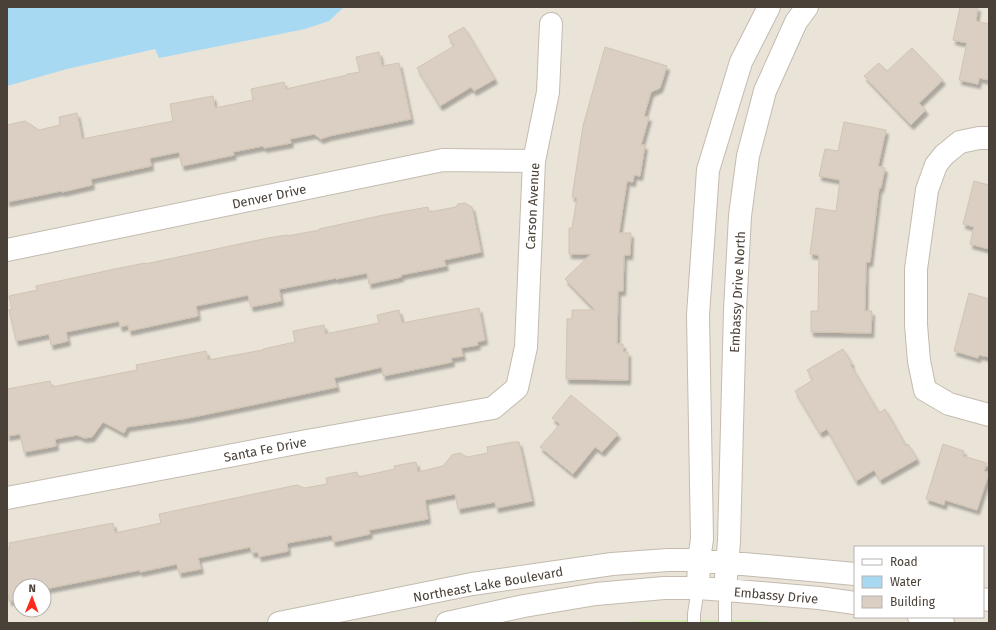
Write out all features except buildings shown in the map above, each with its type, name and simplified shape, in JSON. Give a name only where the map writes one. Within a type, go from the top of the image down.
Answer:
[{"type":"street","points":[[447,623],[524,606],[596,594],[664,588],[698,588],[702,539],[698,315],[708,170],[741,62],[769,7]]},
{"type":"street","name":"Embassy Drive North","points":[[725,590],[729,541],[734,310],[740,216],[748,156],[765,90],[796,22],[807,7]]},
{"type":"street","name":"Carson Avenue","points":[[517,388],[526,347],[534,161],[548,92],[551,24]]},
{"type":"street","points":[[989,138],[979,138],[960,142],[944,155],[936,165],[927,190],[916,269],[916,325],[919,361],[924,390],[949,404],[989,415]]},
{"type":"street","name":"Denver Drive","points":[[7,250],[442,160],[534,161]]},
{"type":"street","name":"Santa Fe Drive","points":[[7,498],[493,408],[517,388]]},
{"type":"street","name":"Northeast Lake Boulevard","points":[[279,623],[472,584],[612,564],[668,560],[700,560]]},
{"type":"street","points":[[700,560],[854,574]]},
{"type":"street","name":"Embassy Drive","points":[[698,588],[819,598],[854,603]]},
{"type":"street","points":[[922,618],[943,623]]},
{"type":"lane","points":[[694,623],[698,588]]},
{"type":"lane","points":[[724,623],[725,590]]},
{"type":"shaded area","points":[[7,7],[989,7],[989,623],[7,623]]},
{"type":"green space","points":[[643,620],[752,620],[784,623],[624,623]]},
{"type":"water","points":[[7,7],[344,7],[329,21],[305,29],[159,58],[155,49],[67,69],[7,86]]}]
